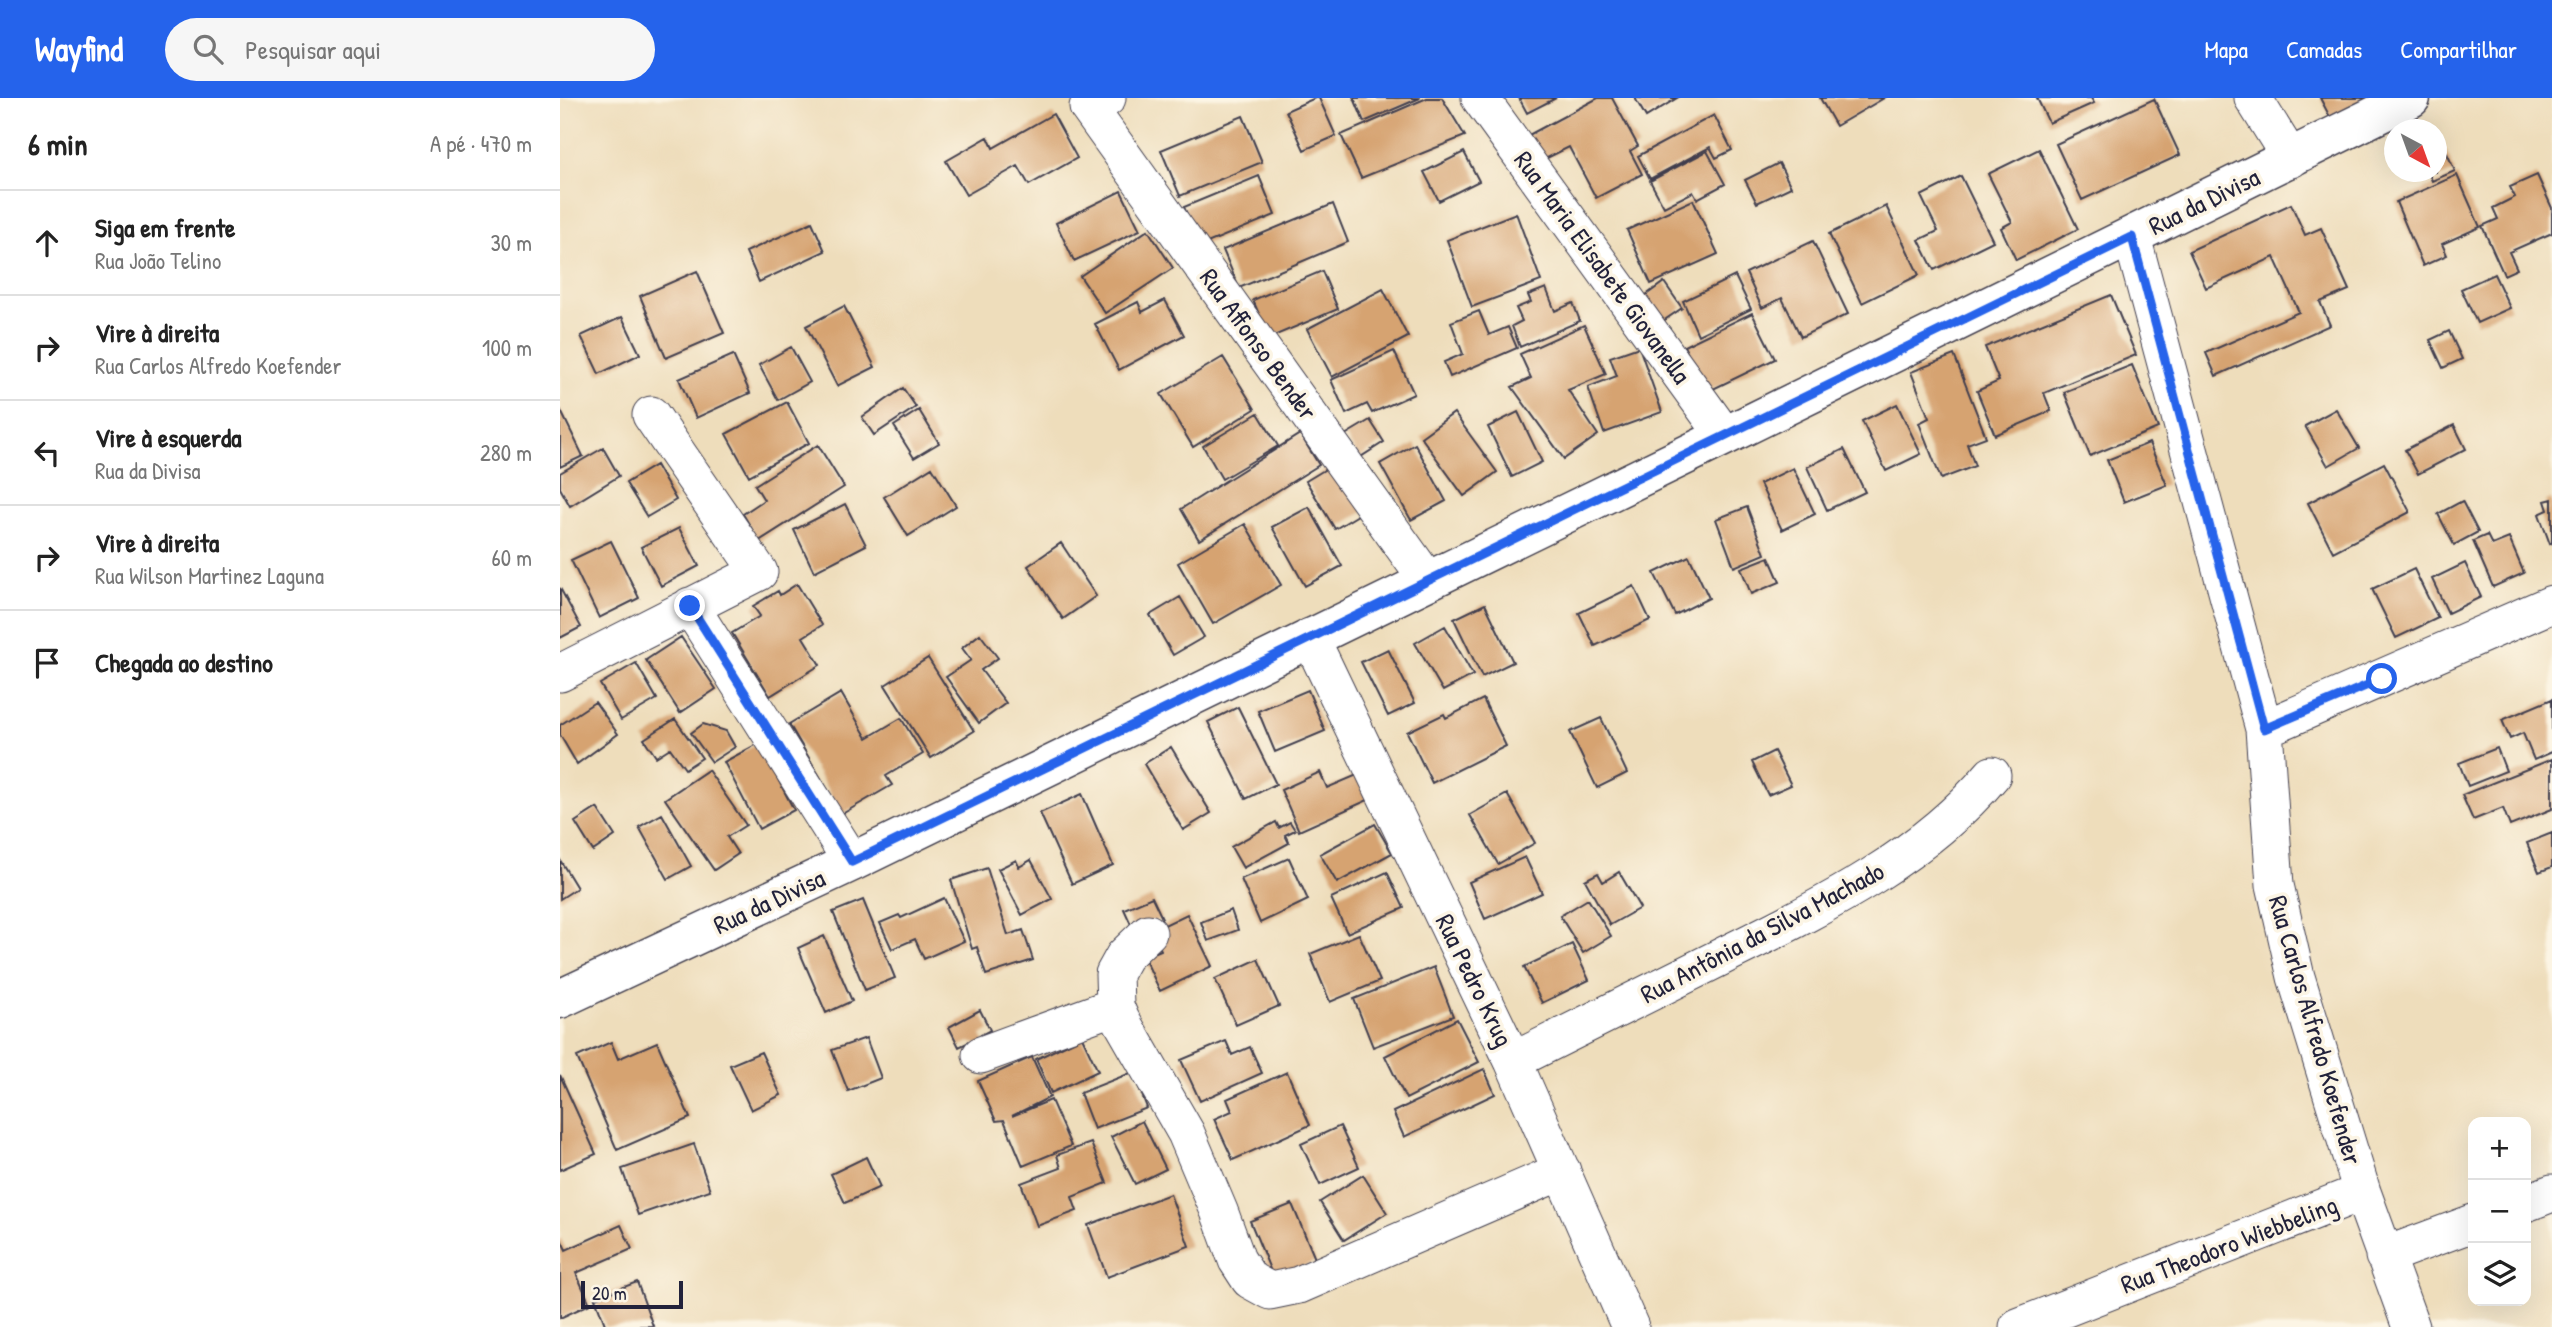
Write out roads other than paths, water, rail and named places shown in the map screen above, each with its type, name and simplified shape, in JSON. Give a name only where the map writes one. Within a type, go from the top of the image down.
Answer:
[{"type":"street","name":"Rua Maria Elisabete Giovanella","points":[[1480,98],[1726,436]]},
{"type":"street","points":[[2253,98],[2291,159]]},
{"type":"street","name":"Rua da Divisa","points":[[560,999],[852,862],[2411,98]]},
{"type":"street","name":"Rua Affonso Bender","points":[[1098,103],[1427,581]]},
{"type":"street","name":"Rua Carlos Alfredo Koefender","points":[[2132,237],[2264,729],[2274,885],[2296,977],[2362,1192],[2411,1327]]},
{"type":"street","points":[[560,673],[759,572],[652,415]]},
{"type":"street","points":[[2264,729],[2552,604]]},
{"type":"street","points":[[690,606],[852,862]]},
{"type":"street","name":"Rua Pedro Krug","points":[[1310,637],[1513,1061],[1630,1327]]},
{"type":"street","name":"Rua Antônia da Silva Machado","points":[[1513,1061],[1793,921],[1868,879],[1946,822],[1972,799],[1992,775]]},
{"type":"street","points":[[1148,933],[1124,956],[1114,974],[1115,1006],[1135,1049],[1186,1133],[1237,1260],[1250,1280],[1270,1291],[1299,1284],[1562,1171]]},
{"type":"street","points":[[981,1055],[1115,1006]]},
{"type":"street","name":"Rua Theodoro Wiebbeling","points":[[2018,1327],[2362,1192]]},
{"type":"street","points":[[2531,1201],[2552,1193]]},
{"type":"street","points":[[2384,1256],[2468,1225]]}]
